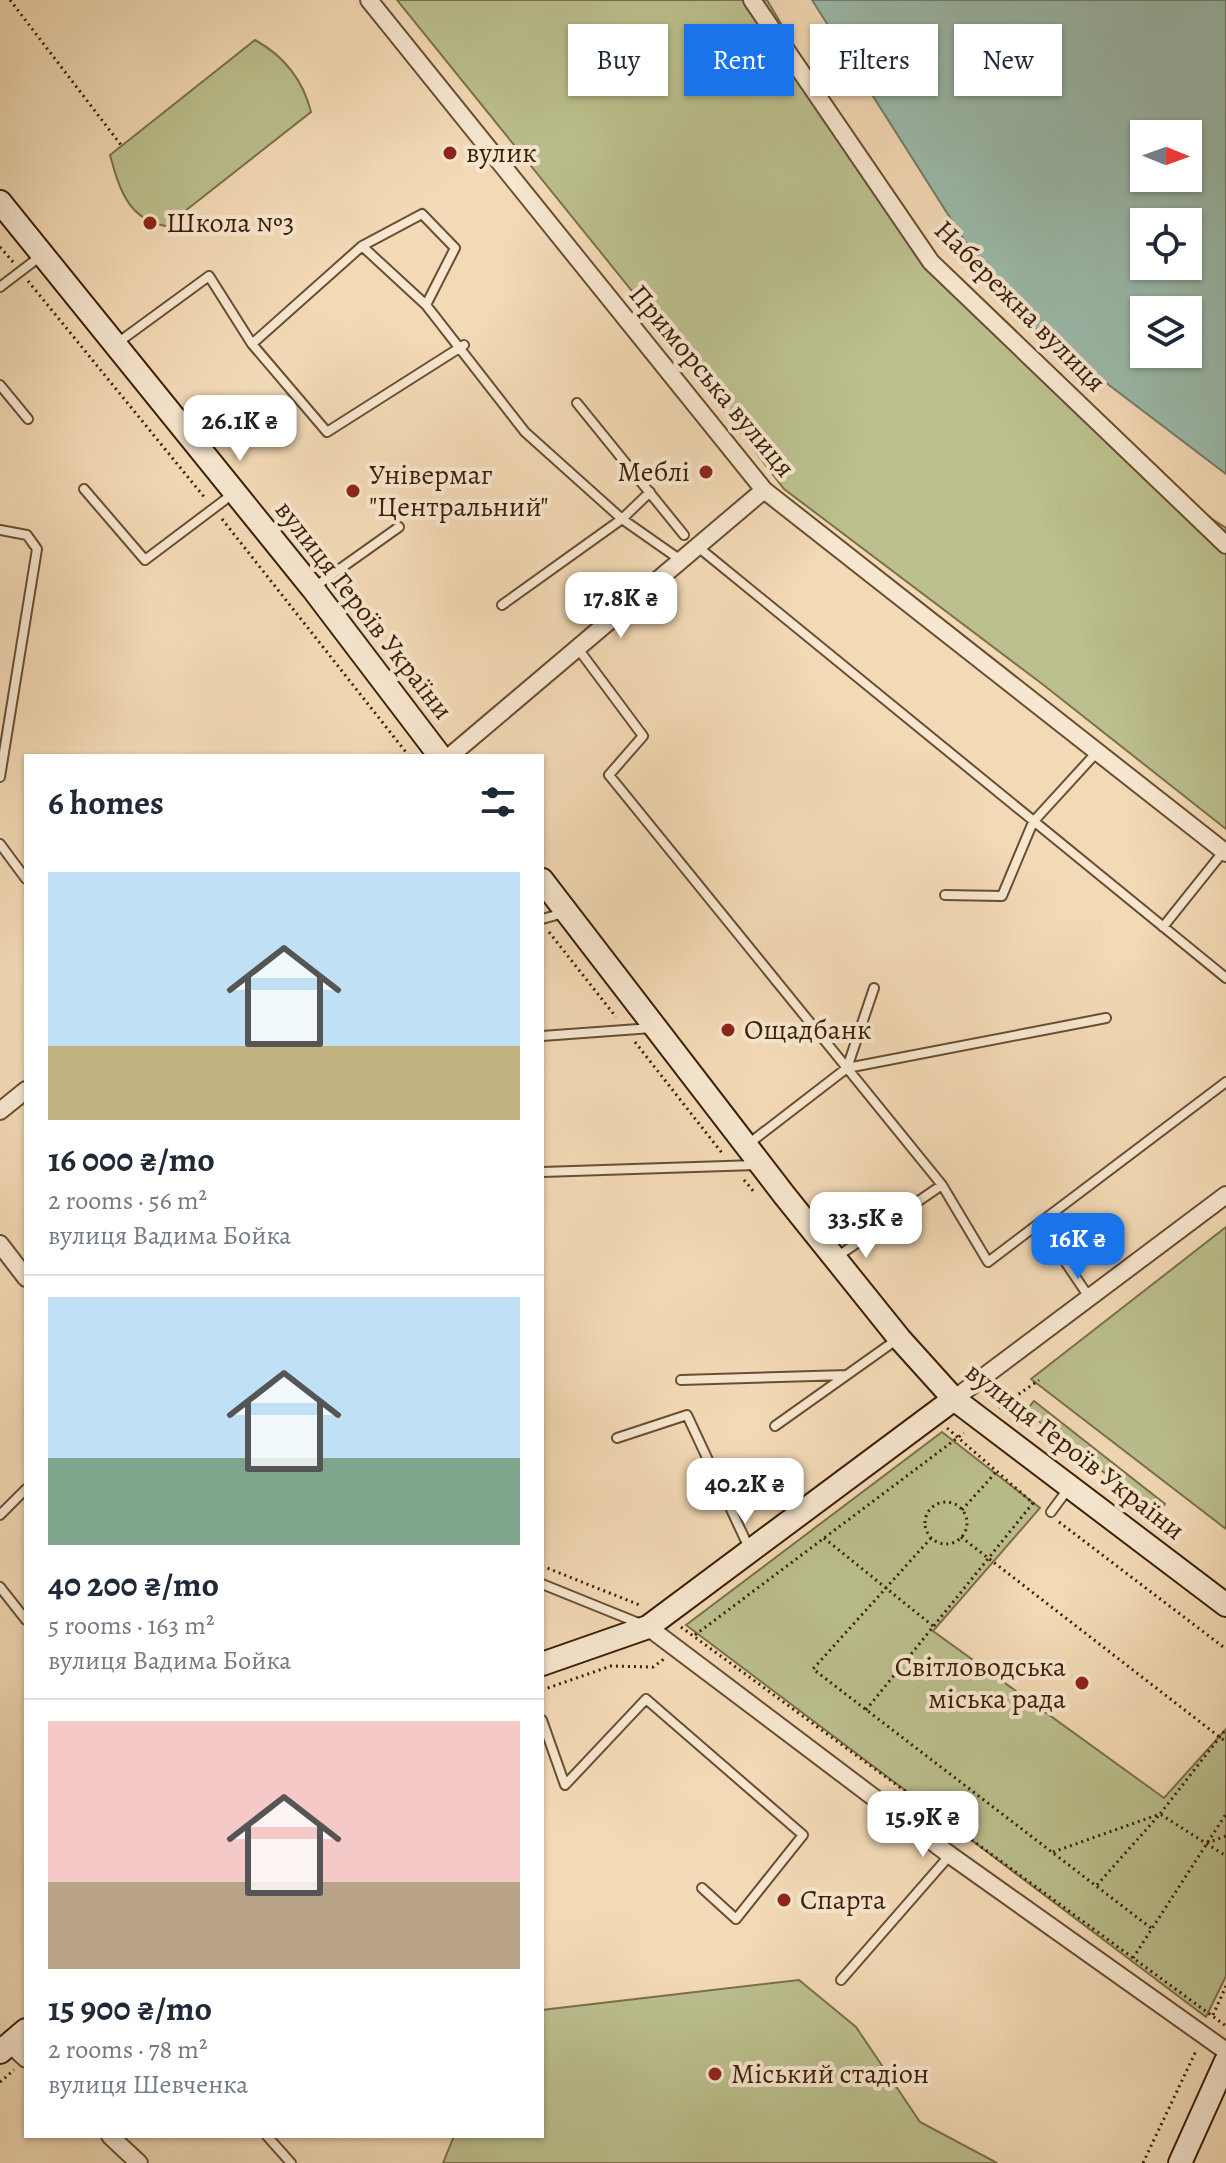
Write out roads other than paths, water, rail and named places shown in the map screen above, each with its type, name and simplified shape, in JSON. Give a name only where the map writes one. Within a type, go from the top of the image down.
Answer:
[{"type":"main road","name":"вулиця Героїв України","points":[[0,202],[313,589],[438,754]]},
{"type":"main road","name":"вулиця Героїв України","points":[[544,882],[761,1165],[899,1338],[954,1399],[1226,1605]]},
{"type":"main road","points":[[544,1663],[656,1621],[954,1399]]},
{"type":"main road","points":[[1180,2163],[1226,2061]]},
{"type":"street","name":"Приморська вулиця","points":[[369,0],[764,490],[1225,852]]},
{"type":"street","name":"Набережна вулиця","points":[[752,0],[931,262],[1226,545]]},
{"type":"street","points":[[452,754],[682,561],[690,541],[764,490]]},
{"type":"street","points":[[0,1111],[24,1092]]},
{"type":"street","points":[[954,1399],[1226,1195]]},
{"type":"street","points":[[0,1244],[24,1275]]},
{"type":"street","points":[[656,1621],[677,1649],[950,1855],[1226,2051]]},
{"type":"street","points":[[112,2138],[139,2163]]},
{"type":"lane","points":[[252,344],[362,246],[422,214],[455,248],[426,305]]},
{"type":"lane","points":[[362,246],[426,305],[525,432],[622,519],[682,561]]},
{"type":"lane","points":[[0,287],[43,255]]},
{"type":"lane","points":[[115,345],[209,276],[252,344],[327,432],[461,347]]},
{"type":"lane","points":[[0,385],[28,419]]},
{"type":"lane","points":[[577,403],[690,541],[1226,978]]},
{"type":"lane","points":[[84,489],[145,560],[234,493]]},
{"type":"lane","points":[[502,605],[622,519],[650,492]]},
{"type":"lane","points":[[313,589],[399,527]]},
{"type":"lane","points":[[0,530],[27,535],[37,549],[0,777]]},
{"type":"lane","points":[[579,650],[643,736],[609,775],[942,1185],[988,1262],[1226,1082]]},
{"type":"lane","points":[[945,895],[1002,896],[1033,822],[1097,751]]},
{"type":"lane","points":[[0,844],[24,876]]},
{"type":"lane","points":[[1163,927],[1225,852]]},
{"type":"lane","points":[[544,918],[569,912]]},
{"type":"lane","points":[[847,1068],[874,988]]},
{"type":"lane","points":[[746,1146],[847,1068],[1106,1018]]},
{"type":"lane","points":[[544,1036],[657,1028]]},
{"type":"lane","points":[[544,1172],[761,1165]]},
{"type":"lane","points":[[835,1258],[942,1185]]},
{"type":"lane","points":[[1039,1223],[1089,1297]]},
{"type":"lane","points":[[775,1426],[899,1338]]},
{"type":"lane","points":[[681,1380],[847,1375]]},
{"type":"lane","points":[[617,1438],[687,1415],[750,1551]]},
{"type":"lane","points":[[1050,1513],[1071,1485]]},
{"type":"lane","points":[[0,1515],[24,1491]]},
{"type":"lane","points":[[544,1585],[656,1621]]},
{"type":"lane","points":[[0,1587],[24,1617]]},
{"type":"lane","points":[[544,1726],[565,1785],[646,1699],[803,1835],[736,1919],[702,1888]]},
{"type":"lane","points":[[841,1980],[950,1855]]},
{"type":"lane","points":[[269,2138],[291,2163]]},
{"type":"place","name":"вулик","points":[[450,153]]},
{"type":"place","name":"Школа №3","points":[[150,223]]},
{"type":"place","name":"Меблі","points":[[706,472]]},
{"type":"place","name":"Універмаг \"Центральний\"","points":[[353,491]]},
{"type":"place","name":"Ощадбанк","points":[[728,1030]]},
{"type":"place","name":"Світловодська міська рада","points":[[1082,1683]]},
{"type":"place","name":"Спарта","points":[[784,1900]]},
{"type":"place","name":"Міський стадіон","points":[[715,2074]]}]
